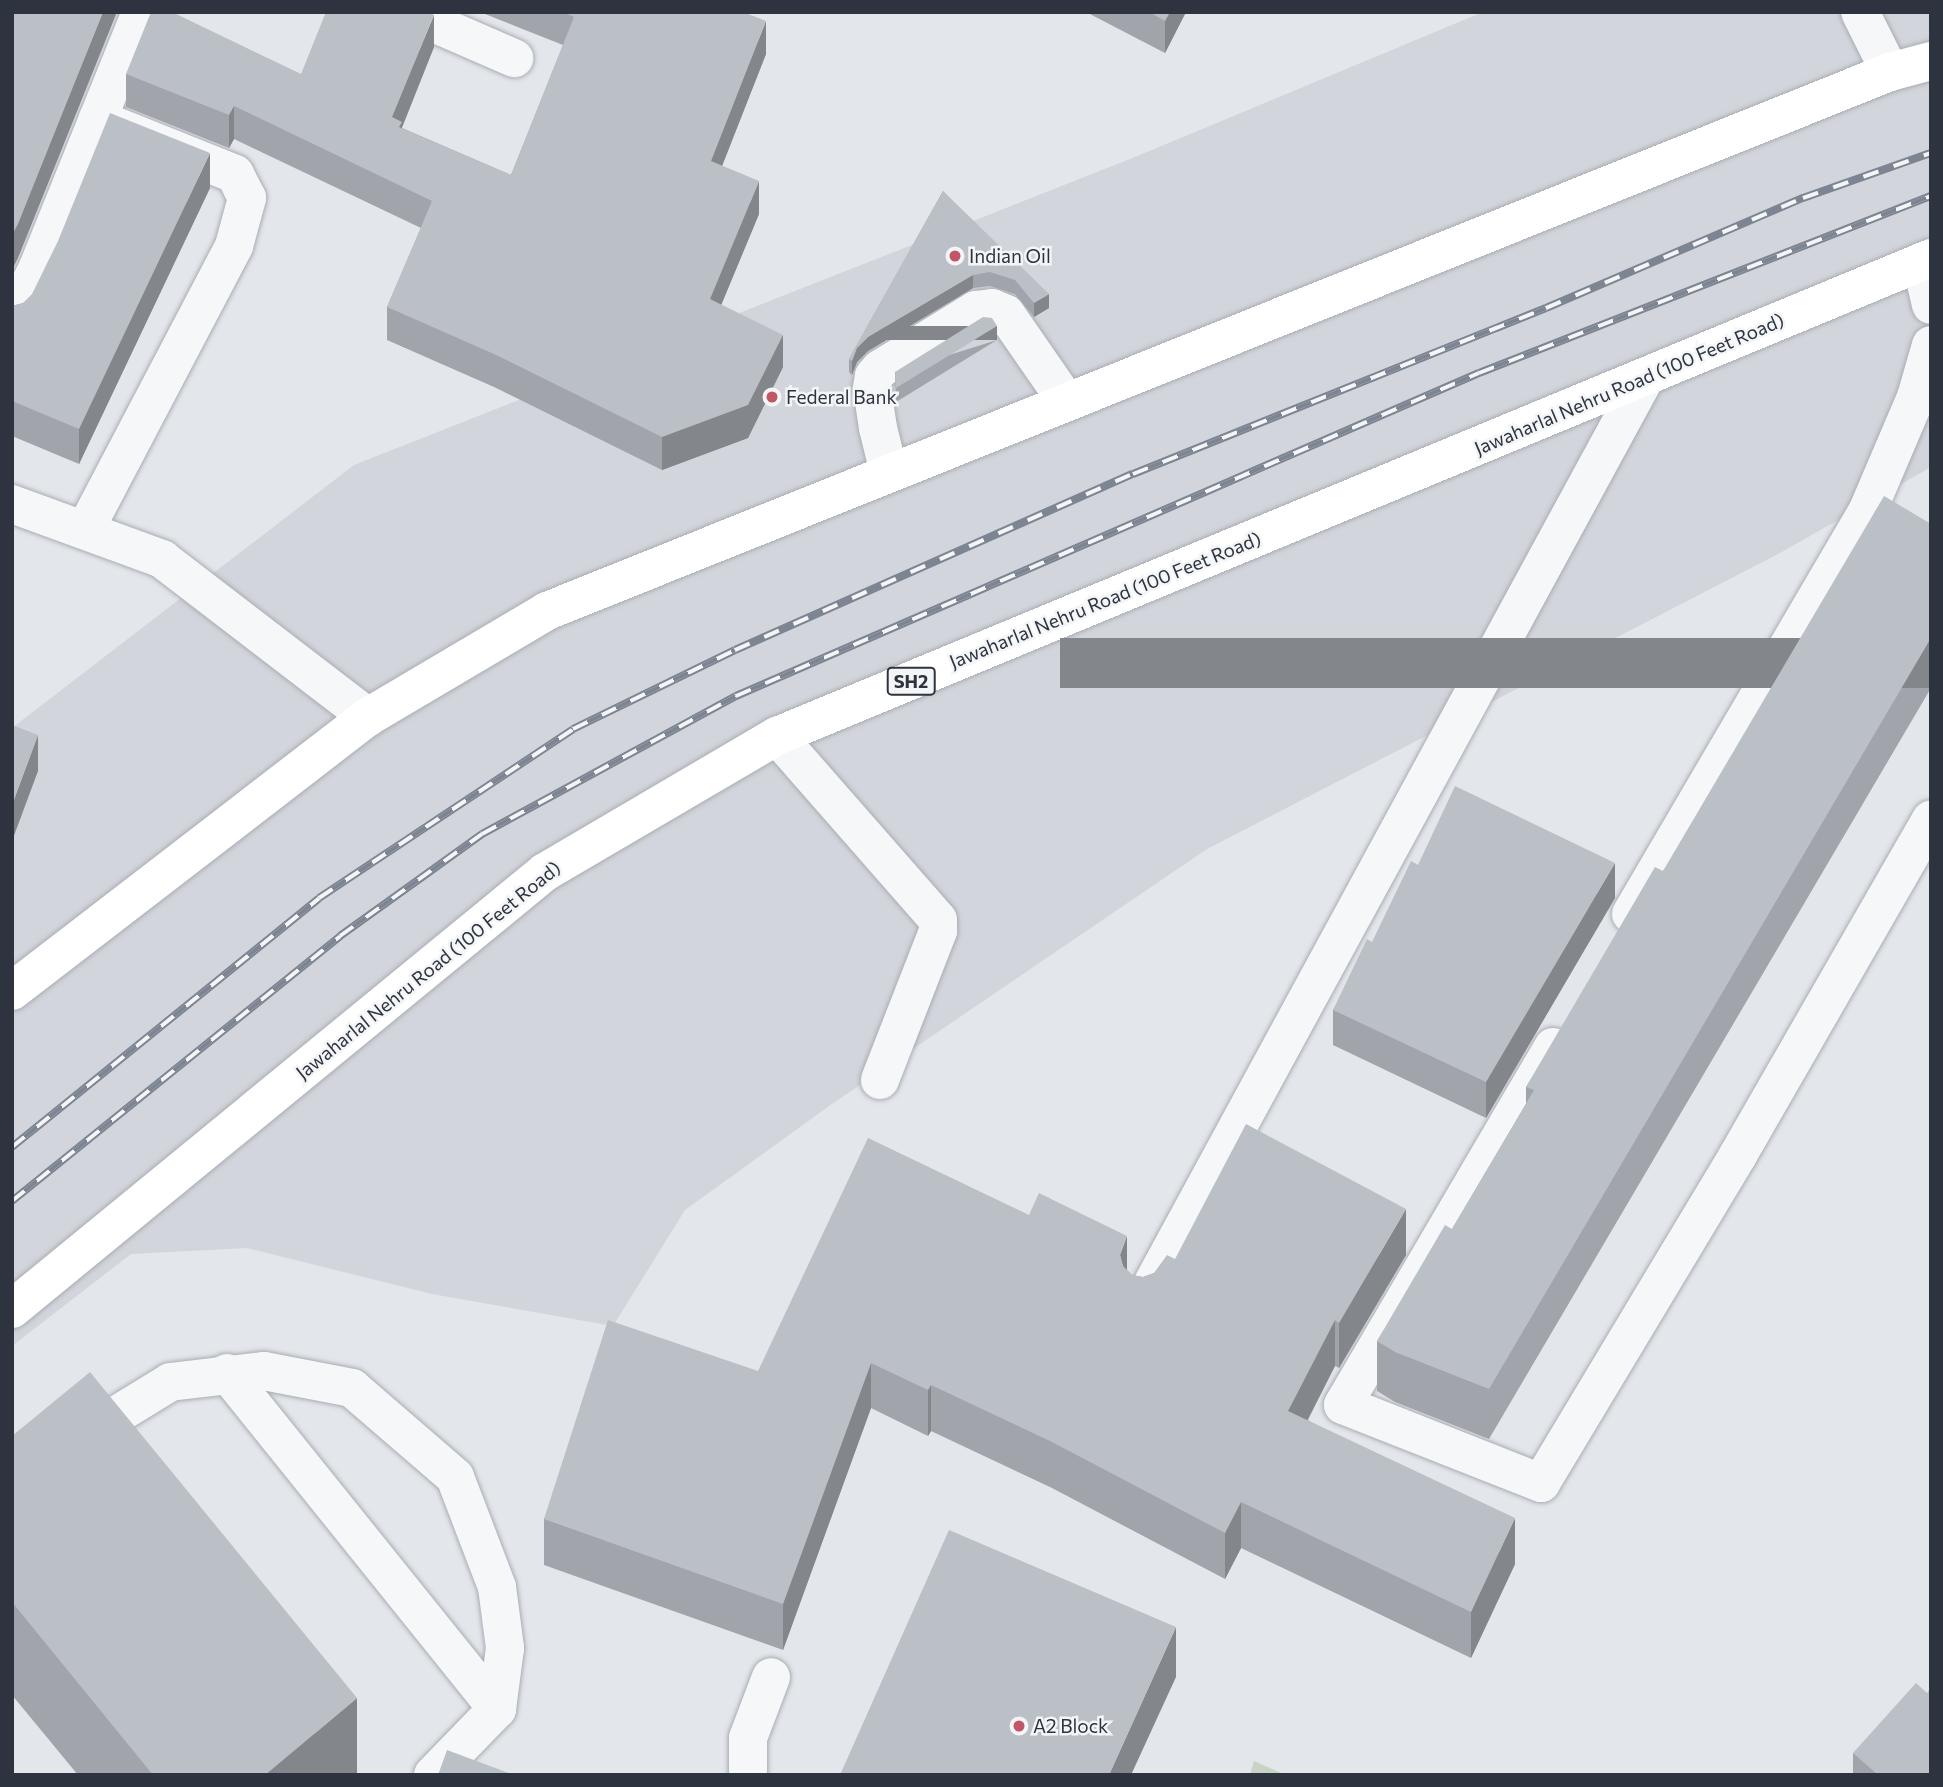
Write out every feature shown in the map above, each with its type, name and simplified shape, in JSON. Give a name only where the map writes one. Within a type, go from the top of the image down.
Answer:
[{"type":"main road","points":[[12,991],[368,717],[547,611],[1890,72],[1931,61]]},
{"type":"main road","name":"Jawaharlal Nehru Road (100 Feet Road)","points":[[12,1310],[545,872],[777,736],[1926,260]]},
{"type":"street","points":[[12,319],[25,262],[98,119],[141,12]]},
{"type":"street","points":[[408,12],[514,58]]},
{"type":"street","points":[[1860,12],[1890,72]]},
{"type":"street","points":[[85,530],[234,246],[247,198],[235,174],[98,119]]},
{"type":"street","points":[[1926,260],[1931,306]]},
{"type":"street","points":[[889,473],[878,428],[874,376],[880,369],[976,310],[992,309],[1006,314],[1068,402]]},
{"type":"street","points":[[1612,946],[1867,512],[1916,397],[1931,345]]},
{"type":"street","points":[[1142,1301],[1645,378]]},
{"type":"street","points":[[12,504],[162,559],[368,717]]},
{"type":"street","points":[[777,736],[938,920],[938,931],[880,1080]]},
{"type":"street","points":[[1569,1019],[1343,1405],[1541,1483],[1745,1143],[1931,819]]},
{"type":"street","points":[[12,1479],[170,1382],[227,1373],[264,1371],[352,1388],[455,1477],[497,1587],[505,1648],[497,1709],[433,1775]]},
{"type":"street","points":[[227,1373],[497,1709]]},
{"type":"street","points":[[748,1775],[748,1738],[771,1677]]},
{"type":"shaded area","points":[[1483,12],[1931,12],[1931,467],[1780,553],[1207,849],[829,1106],[685,1210],[613,1326],[432,1294],[247,1248],[131,1254],[12,1346],[12,728],[354,465],[1135,157]]},
{"type":"green space","points":[[1254,1761],[1286,1775],[1250,1775]]},
{"type":"building","points":[[12,12],[103,12],[12,235]]},
{"type":"building","points":[[151,12],[172,12],[301,74],[326,12],[429,12],[434,15],[392,117],[402,122],[399,127],[511,175],[574,17],[563,12],[743,12],[766,21],[711,161],[759,181],[710,299],[783,335],[748,405],[662,437],[494,354],[387,307],[432,201],[234,106],[229,115],[126,74]]},
{"type":"building","points":[[1149,12],[1170,12],[1165,21]]},
{"type":"building","points":[[110,113],[210,153],[79,429],[12,401],[12,306],[23,303],[32,294],[58,241]]},
{"type":"building","points":[[943,191],[1049,294],[1034,303],[1015,280],[990,272],[973,275],[868,337],[857,348],[852,361],[849,359]]},
{"type":"building","points":[[983,317],[992,318],[997,326],[896,388],[895,372]]},
{"type":"building","points":[[1884,496],[1931,524],[1931,638],[1489,1389],[1395,1352],[1377,1341],[1445,1225],[1452,1229],[1534,1090],[1526,1087],[1655,867],[1663,871]]},
{"type":"building","points":[[12,725],[38,735],[12,805]]},
{"type":"building","points":[[1455,786],[1615,863],[1486,1082],[1333,1010],[1367,939],[1372,942],[1411,861],[1418,865]]},
{"type":"building","points":[[1246,1124],[1406,1209],[1339,1323],[1335,1320],[1288,1411],[1515,1518],[1471,1612],[1241,1502],[1225,1533],[1052,1442],[931,1385],[928,1390],[871,1363],[783,1604],[544,1519],[608,1320],[758,1371],[868,1138],[1029,1215],[1039,1193],[1127,1236],[1120,1255],[1123,1266],[1132,1275],[1143,1277],[1154,1273],[1167,1255],[1175,1259]]},
{"type":"building","points":[[90,1372],[357,1698],[265,1775],[153,1775],[12,1602],[12,1436]]},
{"type":"building","name":"A2 Block","points":[[949,1530],[1176,1627],[1109,1775],[840,1775]]},
{"type":"building","points":[[1916,1683],[1927,1693],[1931,1688],[1931,1775],[1878,1775],[1853,1753]]},
{"type":"building","points":[[447,1750],[514,1775],[438,1775]]},
{"type":"railway","points":[[12,1147],[319,898],[573,729],[735,650],[1133,474],[1546,308],[1803,198],[1931,153]]},
{"type":"railway","points":[[12,1201],[340,936],[482,834],[736,696],[1479,373],[1931,196]]},
{"type":"place","name":"Indian Oil","points":[[955,256]]},
{"type":"place","name":"Federal Bank","points":[[772,397]]},
{"type":"place","name":"A2 Block","points":[[1019,1726]]}]
